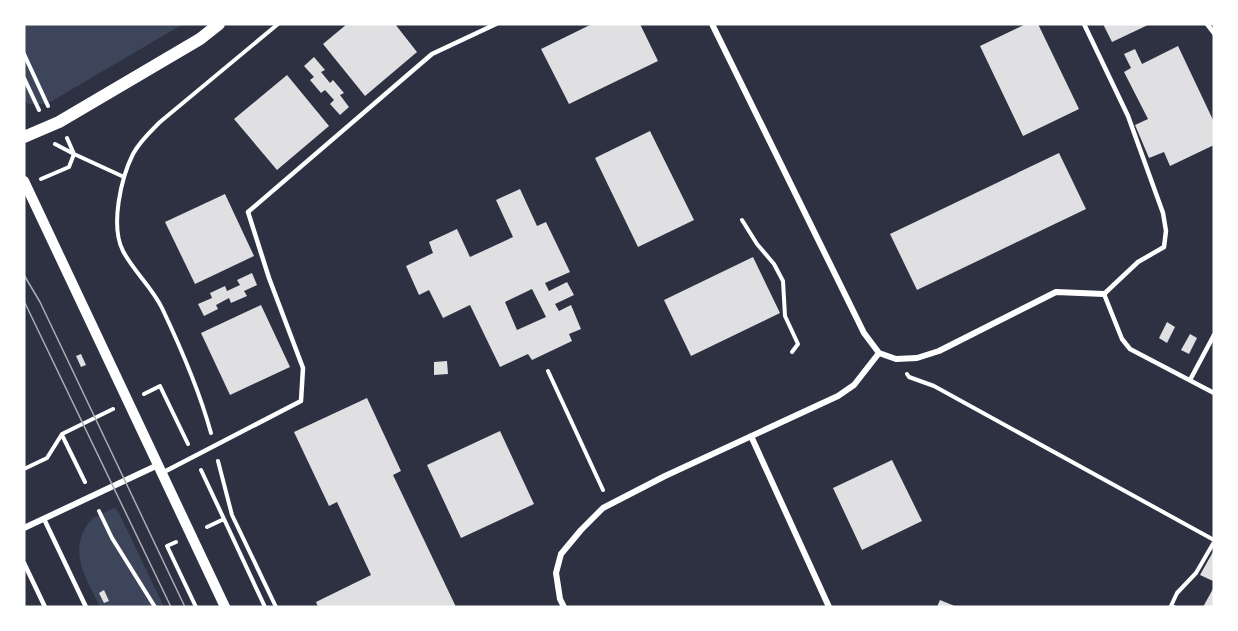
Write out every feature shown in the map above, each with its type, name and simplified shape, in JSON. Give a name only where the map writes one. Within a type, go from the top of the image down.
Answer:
[{"type":"main road","points":[[24,137],[59,122],[200,39],[219,24]]},
{"type":"street","points":[[712,24],[864,333],[879,353],[896,359],[917,358],[939,351],[1056,292],[1104,294]]},
{"type":"street","points":[[24,181],[225,607]]},
{"type":"street","points":[[564,607],[560,599],[556,573],[561,554],[603,508],[665,476],[838,396],[854,385],[879,353]]},
{"type":"street","points":[[751,436],[829,607]]},
{"type":"street","points":[[24,528],[92,496],[160,469]]},
{"type":"lane","points":[[160,469],[214,446],[301,401],[303,368],[268,278],[248,212],[432,54],[496,24]]},
{"type":"lane","points":[[1084,24],[1128,116],[1167,231],[1164,247],[1138,261],[1104,294],[1122,339],[1130,349],[1214,393]]},
{"type":"lane","points":[[1207,24],[1214,33]]},
{"type":"lane","points":[[1190,380],[1214,335]]},
{"type":"lane","points":[[44,519],[86,607]]},
{"type":"lane","points":[[24,563],[45,607]]},
{"type":"path","points":[[276,607],[232,515],[207,421],[189,372],[161,307],[150,287],[130,263],[122,249],[118,233],[118,196],[133,154],[143,139],[160,122],[278,24]]},
{"type":"path","points":[[54,143],[124,177]]},
{"type":"path","points":[[742,220],[757,244],[774,264],[783,281],[785,316],[798,344],[792,352]]},
{"type":"path","points":[[896,359],[909,377],[934,386],[1214,541],[1196,573],[1177,592],[1171,606],[1174,607]]},
{"type":"path","points":[[548,371],[610,504]]},
{"type":"path","points":[[24,469],[47,458],[62,434],[112,538],[155,607]]},
{"type":"shaded area","points":[[24,24],[183,24],[47,104],[28,104],[24,99]]},
{"type":"shaded area","points":[[114,508],[119,513],[164,607],[100,607],[84,572],[79,545],[92,519]]},
{"type":"building","points":[[347,24],[395,24],[417,52],[365,96],[323,44]]},
{"type":"building","points":[[592,24],[640,24],[658,61],[569,104],[541,49]]},
{"type":"building","points":[[1026,24],[1038,24],[1079,109],[1023,136],[980,46]]},
{"type":"building","points":[[1103,24],[1150,24],[1112,42]]},
{"type":"building","points":[[1178,46],[1214,122],[1214,145],[1170,166],[1164,152],[1149,158],[1135,125],[1148,119],[1124,72],[1131,68],[1124,54],[1135,49],[1142,64]]},
{"type":"building","points":[[314,57],[325,70],[321,72],[330,83],[333,80],[344,93],[340,95],[349,107],[340,115],[330,104],[334,100],[325,90],[321,93],[310,80],[314,77],[304,66]]},
{"type":"building","points":[[287,75],[329,126],[277,170],[234,119]]},
{"type":"building","points":[[650,131],[694,220],[638,247],[595,158]]},
{"type":"building","points":[[1059,153],[1086,209],[917,290],[890,234]]},
{"type":"building","points":[[520,189],[537,226],[546,222],[570,272],[545,283],[549,291],[567,282],[574,295],[555,304],[559,311],[571,305],[581,329],[569,334],[572,341],[532,360],[528,354],[500,367],[470,305],[443,318],[429,290],[419,295],[406,266],[433,253],[429,242],[457,229],[470,257],[513,237],[496,200]],"holes":[[[532,289],[546,317],[517,330],[505,302]]]},
{"type":"building","points":[[225,194],[254,256],[195,284],[165,222]]},
{"type":"building","points":[[753,257],[780,313],[691,356],[664,300]]},
{"type":"building","points":[[252,273],[257,285],[244,291],[247,296],[231,303],[229,298],[216,305],[218,309],[204,316],[198,304],[212,298],[210,293],[225,286],[227,291],[240,285],[237,280]]},
{"type":"building","points":[[261,305],[290,367],[230,395],[201,333]]},
{"type":"building","points":[[1167,322],[1175,327],[1167,343],[1159,338]]},
{"type":"building","points":[[1190,334],[1197,338],[1189,354],[1181,350]]},
{"type":"building","points":[[81,354],[86,365],[81,367],[76,356]]},
{"type":"building","points":[[447,361],[448,374],[434,375],[434,362]]},
{"type":"building","points":[[367,398],[401,471],[393,475],[456,607],[318,607],[316,602],[371,575],[337,502],[329,506],[294,432]]},
{"type":"building","points":[[500,431],[534,504],[461,538],[427,465]]},
{"type":"building","points":[[892,460],[922,521],[862,550],[833,488]]},
{"type":"building","points":[[1214,550],[1214,579],[1213,581],[1200,575]]},
{"type":"building","points":[[1214,587],[1214,607],[1203,607]]},
{"type":"building","points":[[104,590],[109,601],[104,603],[99,593]]},
{"type":"building","points":[[940,600],[957,607],[937,607]]},
{"type":"tram line","points":[[24,275],[40,302],[185,607]]},
{"type":"tram line","points":[[24,301],[171,607]]}]
